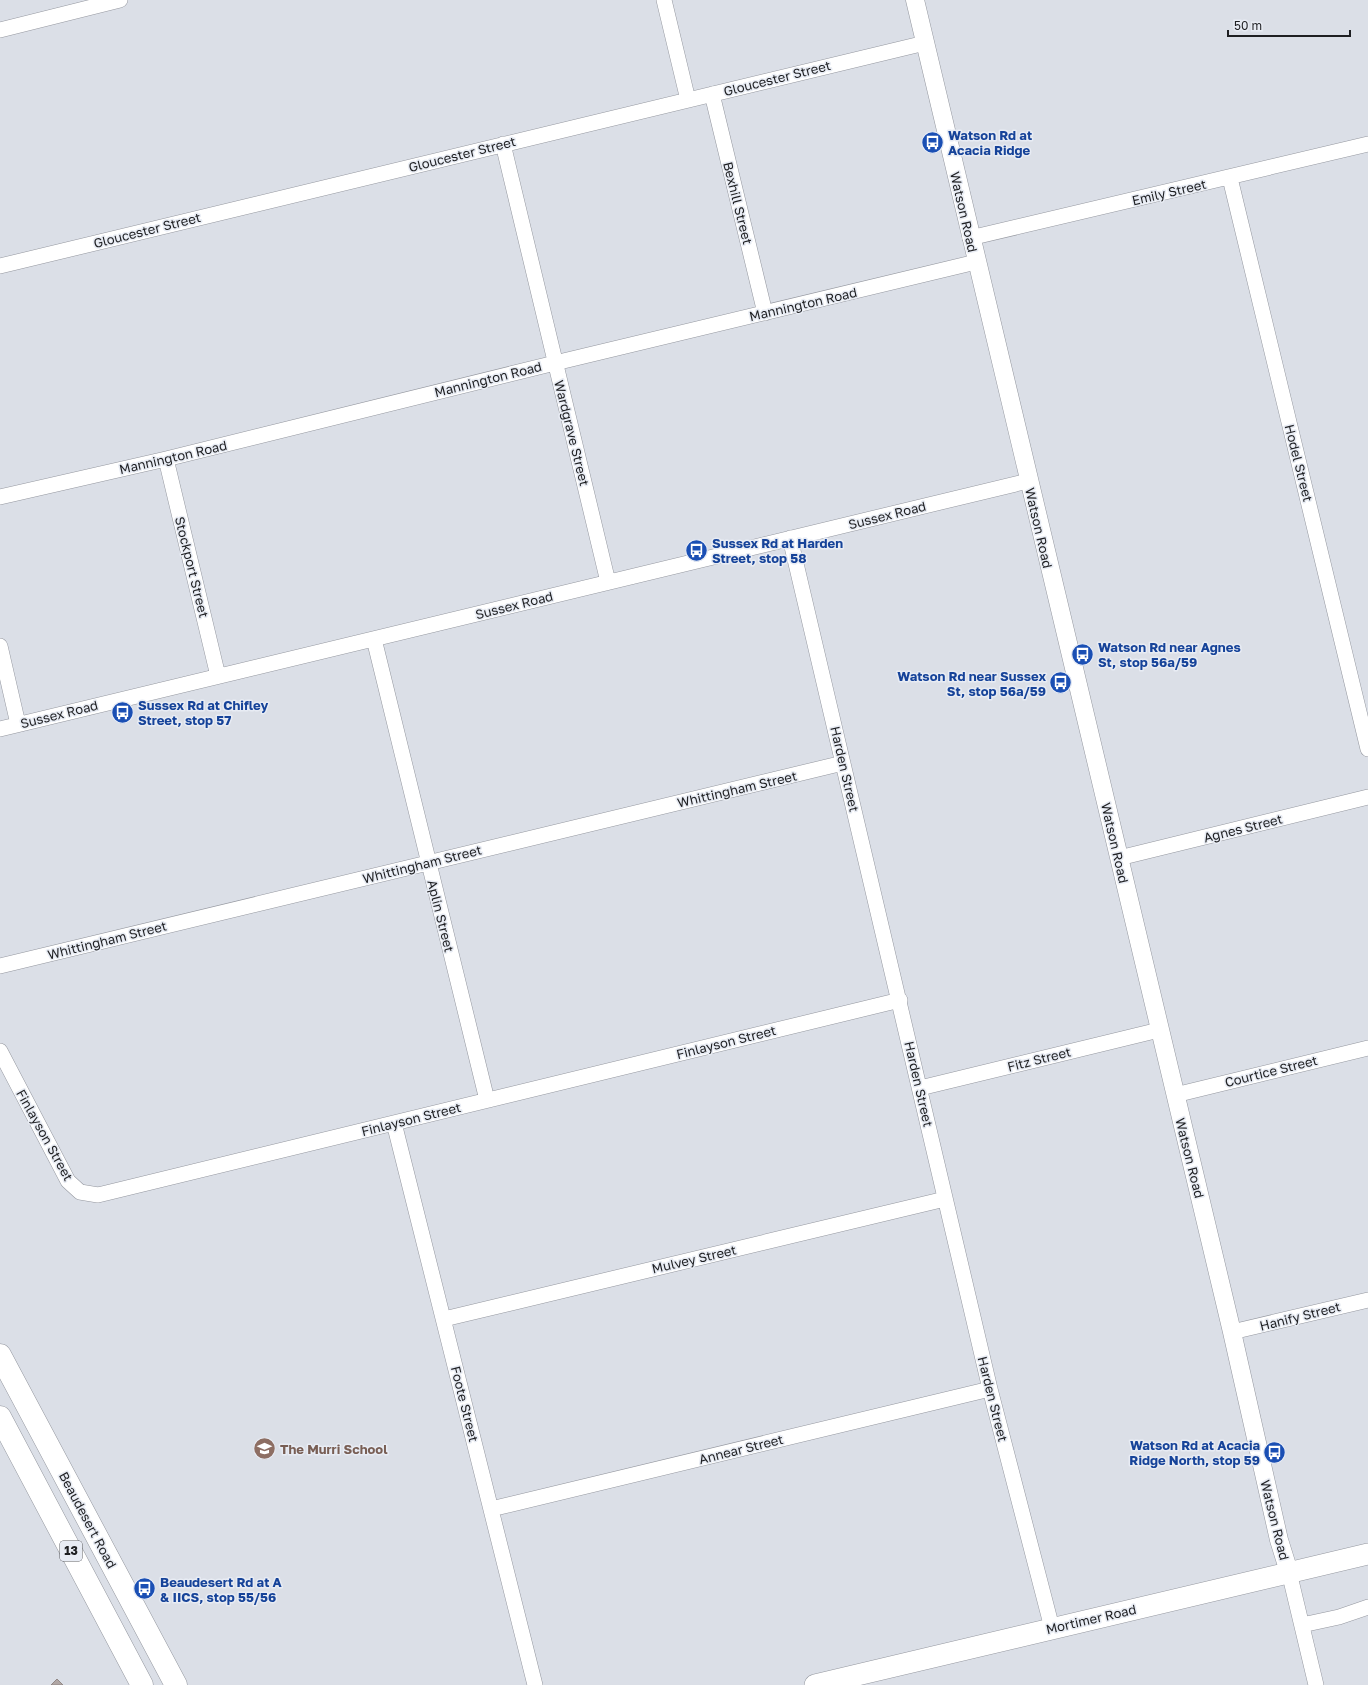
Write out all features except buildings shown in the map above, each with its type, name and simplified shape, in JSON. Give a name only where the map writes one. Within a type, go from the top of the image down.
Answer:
[{"type":"highway","name":"Beaudesert Road","points":[[0,1355],[176,1685]]},
{"type":"highway","name":"13","points":[[0,1417],[142,1685]]},
{"type":"main road","name":"Mortimer Road","points":[[814,1685],[1368,1554]]},
{"type":"street","points":[[664,0],[688,100]]},
{"type":"street","name":"Watson Road","points":[[915,0],[970,238],[1232,1332],[1279,1540],[1302,1625],[1316,1685]]},
{"type":"street","points":[[0,30],[112,1]]},
{"type":"street","name":"Gloucester Street","points":[[0,266],[925,43]]},
{"type":"street","name":"Bexhill Street","points":[[712,94],[765,313]]},
{"type":"street","name":"Wardgrave Street","points":[[502,144],[556,362],[608,582]]},
{"type":"street","name":"Emily Street","points":[[970,238],[1230,178],[1368,144]]},
{"type":"street","name":"Hodel Street","points":[[1230,178],[1368,749]]},
{"type":"street","name":"Mannington Road","points":[[0,497],[166,459],[556,362],[976,262]]},
{"type":"street","name":"Stockport Street","points":[[166,459],[218,676]]},
{"type":"street","name":"Sussex Road","points":[[0,729],[1028,481]]},
{"type":"street","name":"Harden Street","points":[[790,538],[900,1000],[990,1389],[1052,1628]]},
{"type":"street","name":"Aplin Street","points":[[374,639],[486,1100]]},
{"type":"street","points":[[0,646],[18,724]]},
{"type":"street","name":"Whittingham Street","points":[[0,966],[843,763]]},
{"type":"street","name":"Agnes Street","points":[[1118,858],[1368,797]]},
{"type":"street","name":"Finlayson Street","points":[[0,1051],[68,1181],[80,1192],[98,1195],[900,1000]]},
{"type":"street","name":"Fitz Street","points":[[920,1088],[1159,1030]]},
{"type":"street","name":"Courtice Street","points":[[1175,1095],[1368,1048]]},
{"type":"street","name":"Foote Street","points":[[394,1123],[534,1685]]},
{"type":"street","name":"Mulvey Street","points":[[444,1319],[945,1199]]},
{"type":"street","name":"Hanify Street","points":[[1232,1332],[1368,1300]]},
{"type":"street","name":"Annear Street","points":[[491,1509],[990,1389]]},
{"type":"street","points":[[1302,1625],[1339,1617],[1368,1607]]},
{"type":"place","name":"Watson Rd at Acacia Ridge","points":[[933,142]]},
{"type":"place","name":"Sussex Rd at Harden Street, stop 58","points":[[697,550]]},
{"type":"place","name":"Watson Rd near Agnes St, stop 56a/59","points":[[1082,654]]},
{"type":"place","name":"Watson Rd near Sussex St, stop 56a/59","points":[[1061,683]]},
{"type":"place","name":"Sussex Rd at Chifley Street, stop 57","points":[[122,712]]},
{"type":"place","name":"The Murri School","points":[[265,1449]]},
{"type":"place","name":"Watson Rd at Acacia Ridge North, stop 59","points":[[1275,1452]]},
{"type":"place","name":"Beaudesert Rd at A & IICS, stop 55/56","points":[[144,1589]]}]
